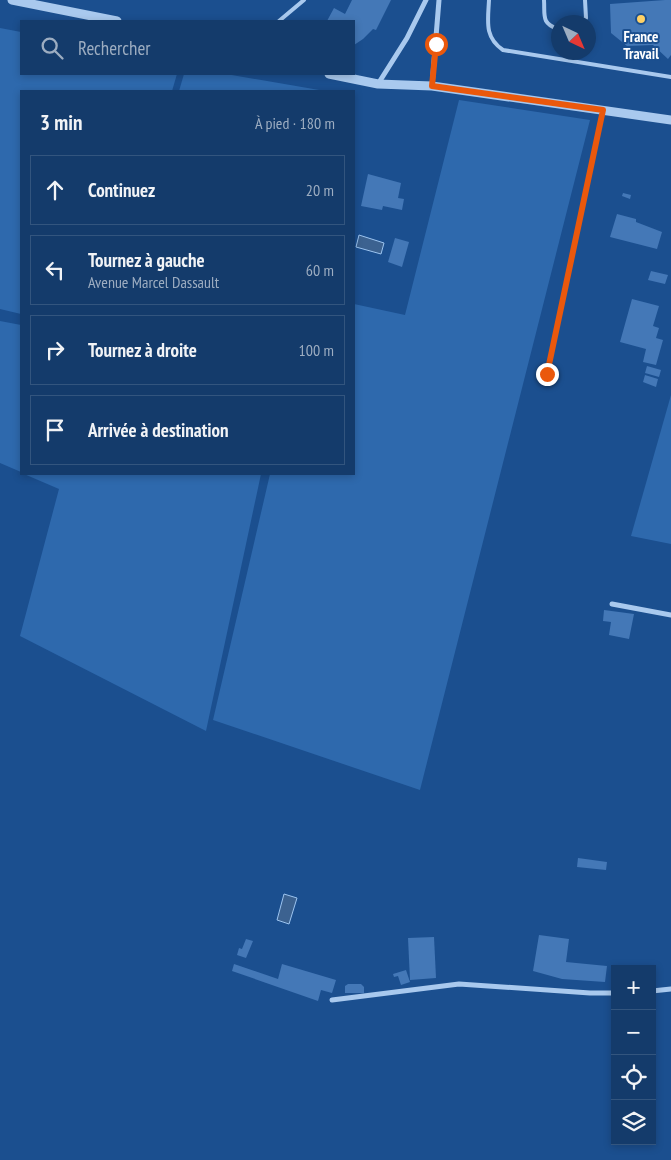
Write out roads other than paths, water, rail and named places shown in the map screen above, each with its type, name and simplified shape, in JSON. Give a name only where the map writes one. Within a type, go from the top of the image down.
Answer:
[{"type":"street","points":[[12,0],[112,20]]},
{"type":"street","points":[[378,84],[407,38],[426,0]]},
{"type":"street","points":[[432,86],[439,0]]},
{"type":"street","points":[[334,75],[378,84],[432,86],[671,120]]},
{"type":"street","points":[[612,604],[671,615]]},
{"type":"street","points":[[332,1000],[459,984],[590,994],[611,993]]},
{"type":"street","points":[[656,991],[671,990]]},
{"type":"lane","points":[[280,20],[304,0]]},
{"type":"lane","points":[[489,0],[488,31],[494,44],[503,50],[671,77]]},
{"type":"lane","points":[[544,0],[545,22],[551,26]]},
{"type":"lane","points":[[585,0],[586,15]]},
{"type":"lane","points":[[547,374],[603,110]]},
{"type":"place","name":"France Travail","points":[[641,19]]}]
